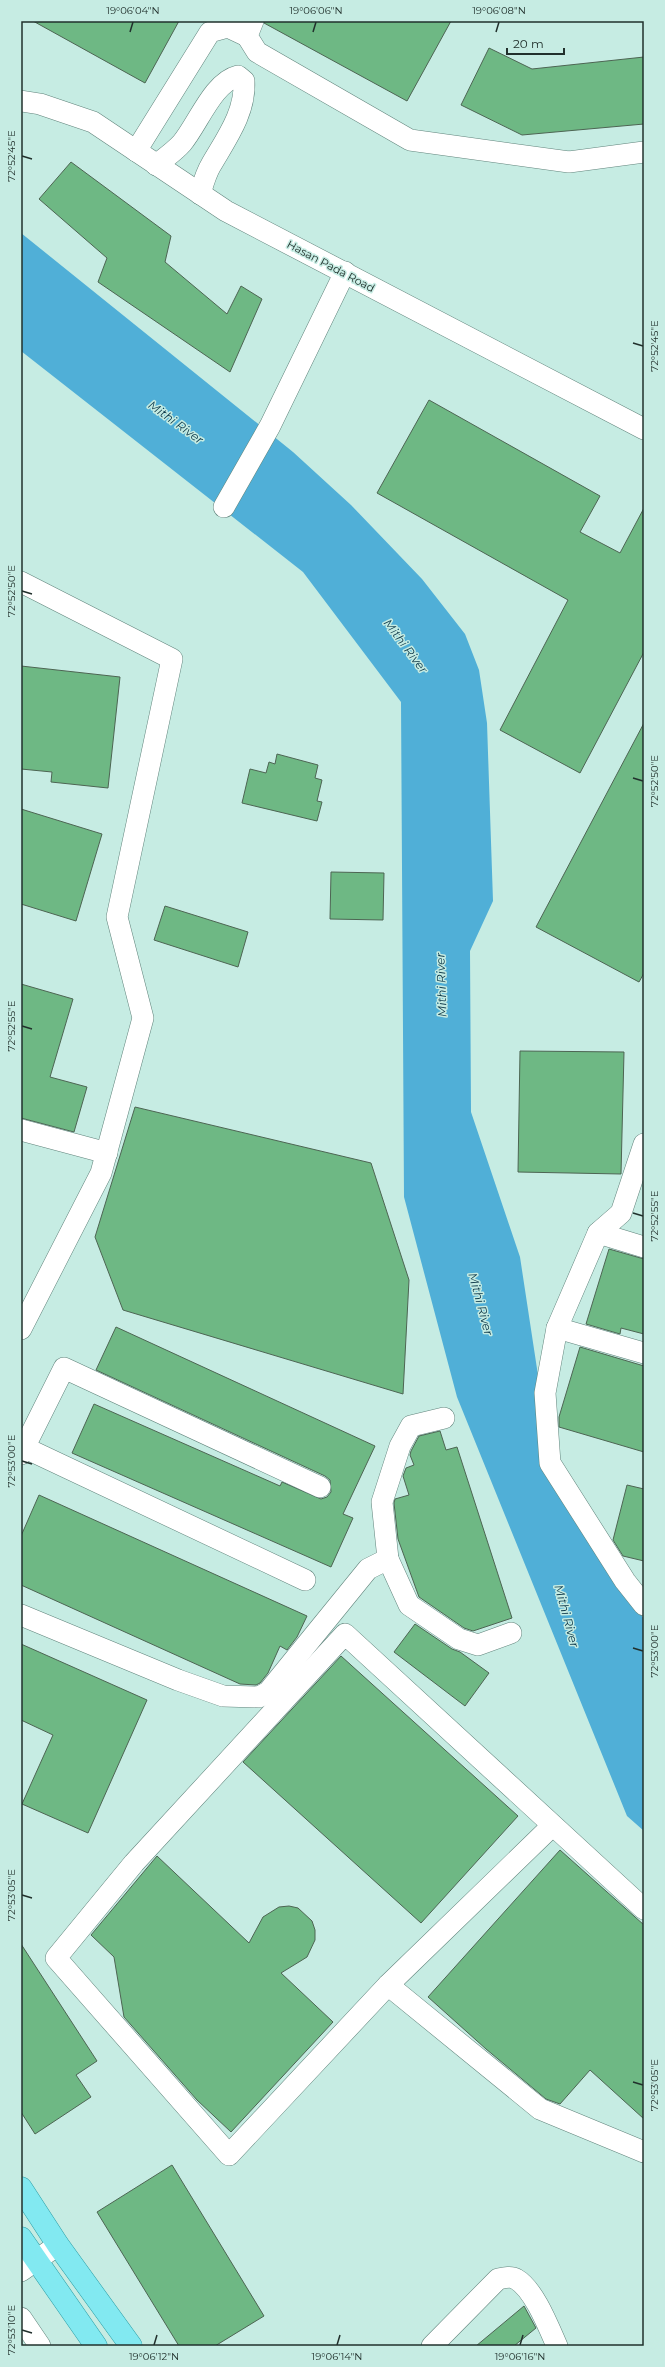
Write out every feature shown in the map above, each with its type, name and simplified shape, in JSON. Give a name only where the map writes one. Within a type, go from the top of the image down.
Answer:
[{"type":"main road","points":[[21,2188],[58,2245],[131,2346]]},
{"type":"main road","points":[[21,2238],[28,2266],[96,2346]]},
{"type":"street","points":[[136,151],[210,32],[228,26],[252,36],[410,140],[569,162],[644,152]]},
{"type":"street","points":[[238,76],[252,36]]},
{"type":"street","points":[[156,165],[182,144],[217,91],[231,78],[238,76]]},
{"type":"street","points":[[200,194],[210,166],[225,144],[240,112],[245,89],[244,81],[238,76]]},
{"type":"street","points":[[21,96],[21,106]]},
{"type":"street","name":"Hasan Pada Road","points":[[21,101],[40,104],[93,122],[226,211],[644,429]]},
{"type":"street","points":[[224,507],[270,426],[345,272]]},
{"type":"street","points":[[21,582],[172,659],[117,917],[143,1018],[101,1173],[21,1329]]},
{"type":"street","points":[[21,1130],[107,1153]]},
{"type":"street","points":[[644,1144],[620,1213],[598,1233],[557,1328],[546,1393],[550,1463],[625,1581],[644,1605]]},
{"type":"street","points":[[598,1233],[644,1247]]},
{"type":"street","points":[[557,1328],[644,1353]]},
{"type":"street","points":[[305,1580],[22,1449],[64,1368],[320,1487]]},
{"type":"street","points":[[444,1418],[411,1426],[400,1446],[382,1502],[388,1559],[408,1605],[459,1640],[478,1645],[511,1633]]},
{"type":"street","points":[[21,1615],[178,1680],[223,1696],[259,1697],[268,1692],[368,1569],[388,1559]]},
{"type":"street","points":[[552,1826],[388,1985],[229,2156],[56,1958],[134,1863],[344,1634],[552,1826],[644,1908]]},
{"type":"street","points":[[388,1985],[540,2109],[644,2152]]},
{"type":"street","points":[[28,2266],[58,2245]]},
{"type":"street","points":[[432,2346],[498,2279],[505,2277],[515,2278],[523,2284],[542,2312],[558,2346]]},
{"type":"street","points":[[21,2318],[40,2346]]},
{"type":"water","name":"Mithi River","points":[[21,233],[293,452],[351,505],[422,579],[465,634],[479,670],[487,723],[493,901],[470,951],[471,1112],[520,1257],[555,1487],[644,1619],[644,1831],[627,1816],[457,1397],[404,1197],[401,702],[303,572],[21,351]]},
{"type":"building","points":[[33,21],[179,21],[145,83]]},
{"type":"building","points":[[265,21],[451,21],[407,101],[264,23]]},
{"type":"building","points":[[489,48],[532,69],[644,57],[644,124],[522,135],[461,105]]},
{"type":"building","points":[[71,162],[171,236],[165,262],[227,314],[241,286],[262,299],[230,372],[98,282],[107,258],[39,199]]},
{"type":"building","points":[[429,400],[600,496],[580,532],[620,553],[644,508],[644,652],[580,773],[500,730],[568,600],[377,493]]},
{"type":"building","points":[[21,666],[120,677],[108,788],[51,782],[52,772],[21,769]]},
{"type":"building","points":[[644,723],[644,973],[639,982],[536,927]]},
{"type":"building","points":[[277,754],[318,765],[315,778],[322,780],[317,801],[322,802],[317,821],[242,803],[250,769],[266,773],[269,762],[275,764]]},
{"type":"building","points":[[21,809],[102,834],[76,921],[21,904]]},
{"type":"building","points":[[331,872],[384,873],[383,920],[330,919]]},
{"type":"building","points":[[165,906],[248,932],[238,967],[154,940]]},
{"type":"building","points":[[21,984],[73,999],[50,1077],[87,1087],[74,1132],[21,1118]]},
{"type":"building","points":[[520,1051],[624,1052],[621,1174],[518,1172]]},
{"type":"building","points":[[135,1107],[371,1163],[409,1280],[403,1394],[123,1310],[95,1237]]},
{"type":"building","points":[[609,1249],[644,1259],[644,1334],[621,1328],[620,1334],[586,1324]]},
{"type":"building","points":[[116,1327],[375,1446],[343,1514],[353,1518],[331,1567],[72,1453],[94,1404],[280,1486],[282,1482],[321,1499],[327,1497],[331,1492],[330,1480],[325,1476],[96,1370]]},
{"type":"building","points":[[580,1347],[644,1366],[644,1452],[559,1427],[559,1417]]},
{"type":"building","points":[[440,1431],[446,1450],[457,1447],[512,1618],[473,1631],[464,1628],[419,1597],[398,1539],[394,1503],[395,1499],[409,1495],[403,1476],[406,1468],[414,1465],[410,1455],[411,1451],[419,1436]]},
{"type":"building","points":[[627,1485],[644,1489],[644,1561],[623,1556],[613,1540]]},
{"type":"building","points":[[39,1495],[307,1616],[297,1637],[287,1650],[280,1646],[268,1673],[260,1683],[256,1685],[240,1684],[21,1585],[21,1536]]},
{"type":"building","points":[[415,1624],[452,1649],[460,1652],[489,1673],[465,1706],[394,1652]]},
{"type":"building","points":[[21,1644],[147,1700],[88,1833],[22,1804],[53,1735],[21,1720]]},
{"type":"building","points":[[341,1656],[518,1816],[421,1923],[243,1762]]},
{"type":"building","points":[[560,1850],[644,1925],[644,2119],[590,2070],[560,2104],[546,2099],[486,2049],[428,1997]]},
{"type":"building","points":[[157,1856],[249,1943],[263,1917],[279,1907],[289,1906],[298,1908],[312,1921],[315,1930],[315,1940],[307,1957],[281,1973],[333,2022],[231,2132],[197,2100],[124,2017],[114,1957],[91,1935]]},
{"type":"building","points":[[21,1944],[97,2061],[76,2075],[91,2097],[35,2134],[21,2112]]},
{"type":"building","points":[[172,2165],[264,2316],[215,2346],[179,2346],[97,2212]]},
{"type":"building","points":[[524,2306],[536,2328],[514,2346],[476,2346]]}]
